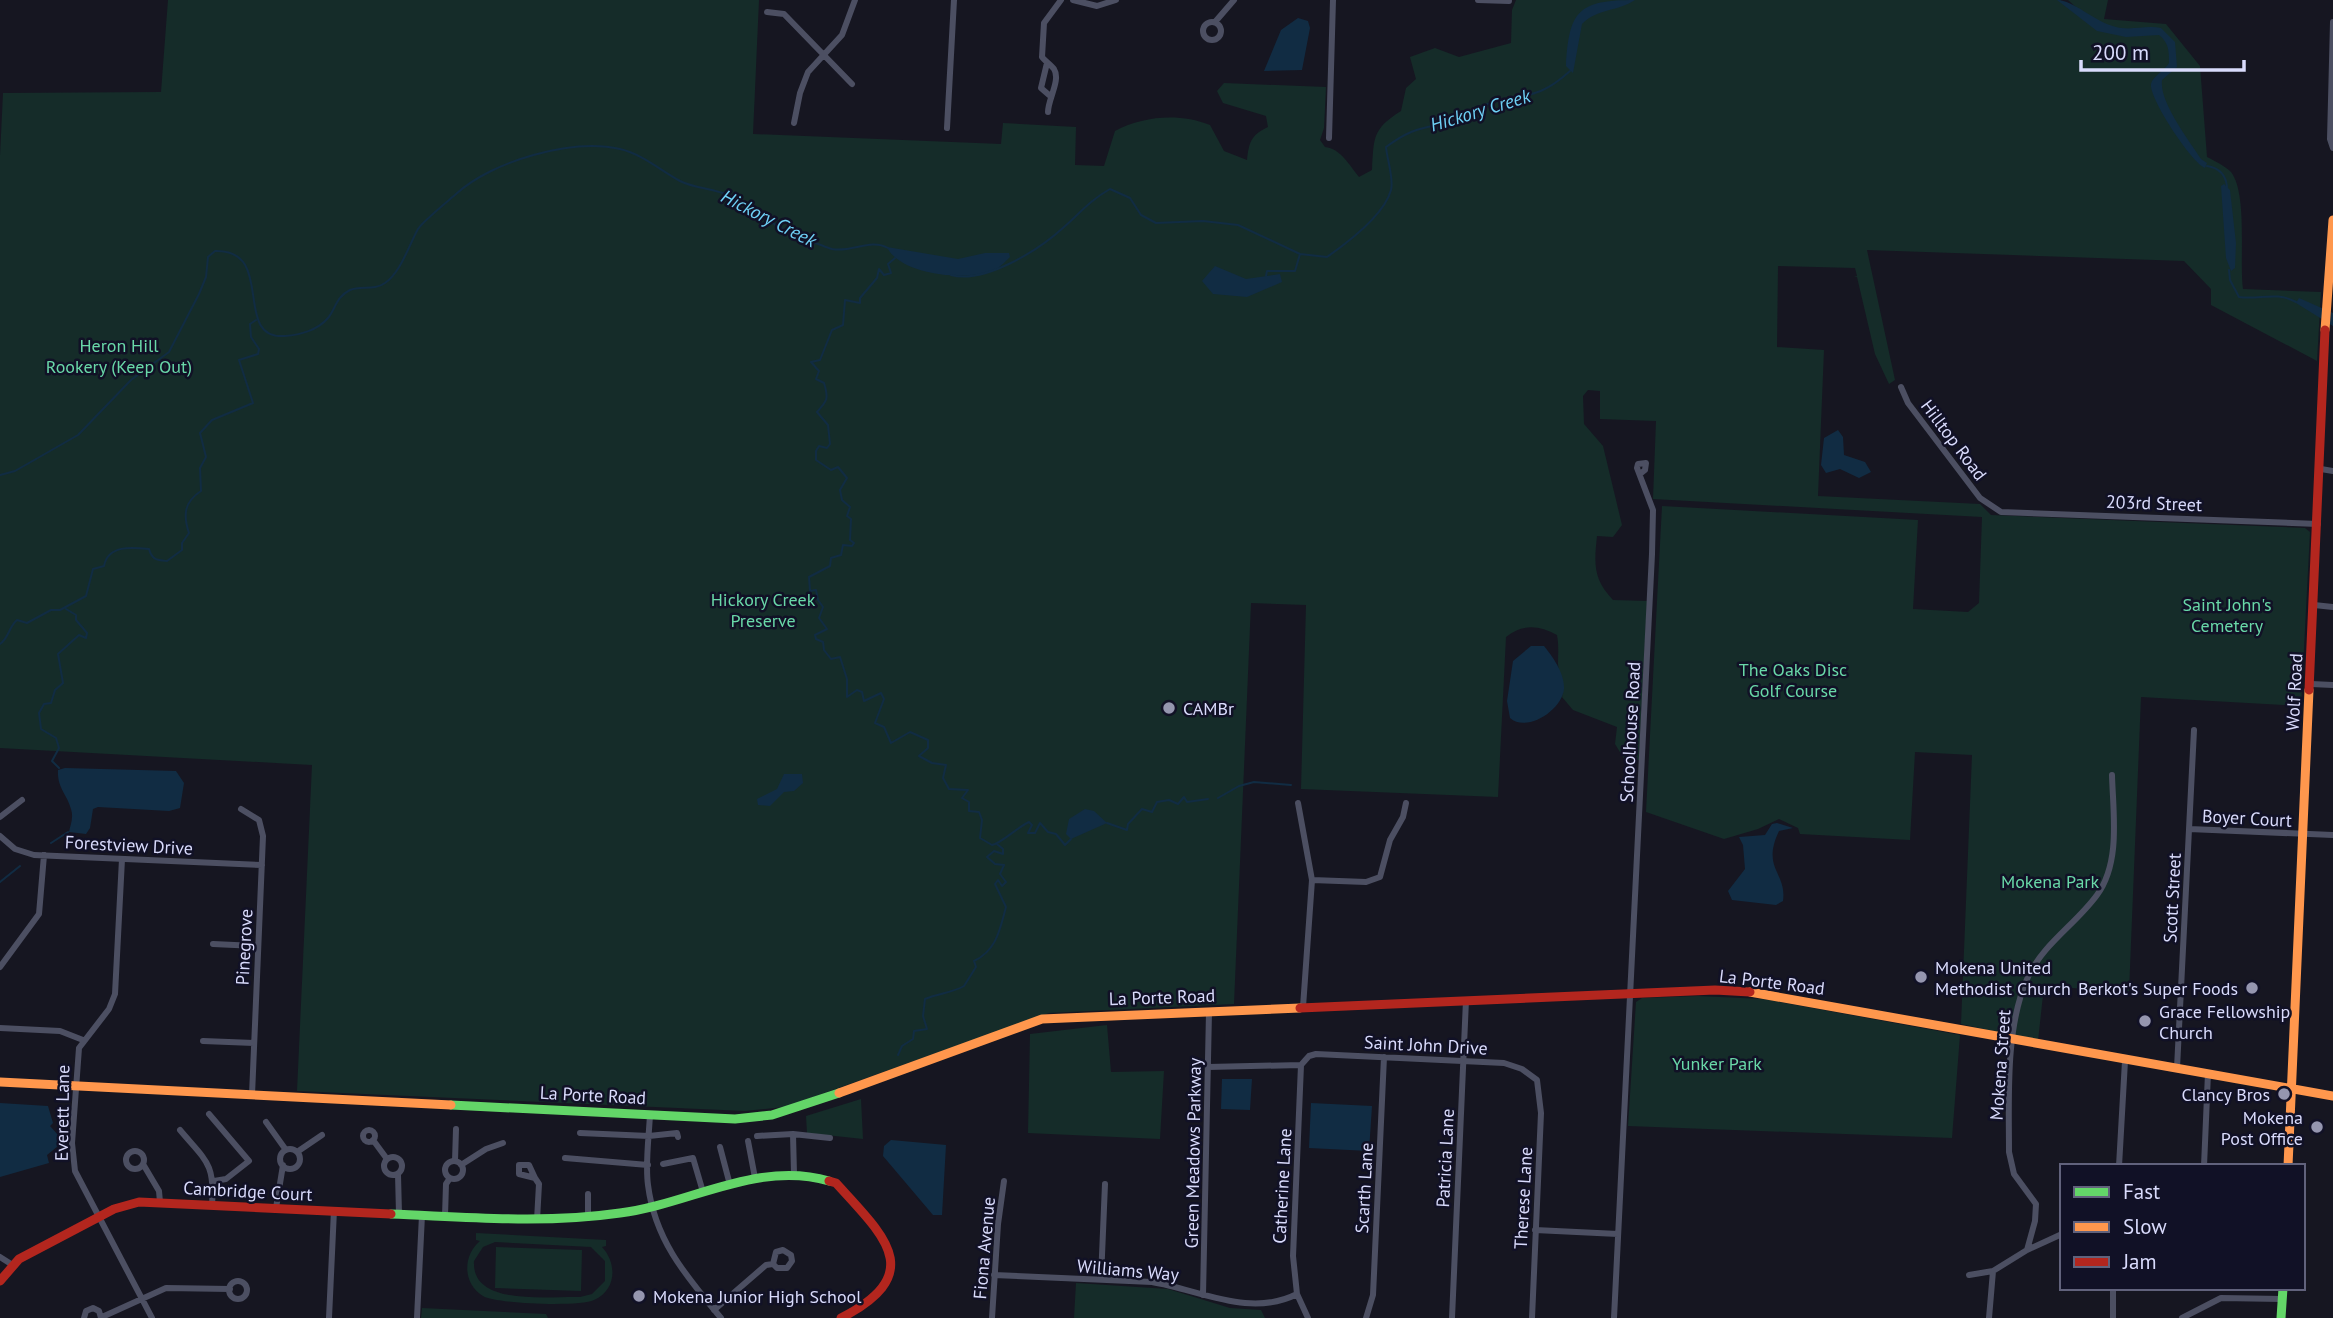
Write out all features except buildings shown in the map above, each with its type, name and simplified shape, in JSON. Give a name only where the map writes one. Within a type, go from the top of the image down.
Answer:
[{"type":"street","points":[[794,123],[800,93],[808,72],[842,35],[855,0]]},
{"type":"street","points":[[947,128],[954,0]]},
{"type":"street","points":[[1048,112],[1049,95],[1055,90],[1057,79],[1055,69],[1042,57],[1044,23],[1061,0]]},
{"type":"street","points":[[1073,0],[1097,6],[1116,0]]},
{"type":"street","points":[[1215,22],[1234,0]]},
{"type":"street","points":[[1329,138],[1333,0]]},
{"type":"street","points":[[1478,0],[1509,1]]},
{"type":"street","points":[[767,12],[784,14],[852,84]]},
{"type":"street","points":[[2333,22],[2330,139],[2333,148]]},
{"type":"street","points":[[1047,63],[1041,88],[1049,95]]},
{"type":"street","name":"Wolf Road","points":[[2288,1164],[2325,326],[2333,220]]},
{"type":"street","name":"Hilltop Road","points":[[1901,387],[1908,403],[1990,507]]},
{"type":"street","points":[[2320,469],[2333,471]]},
{"type":"street","name":"Schoolhouse Road","points":[[1618,1234],[1653,510],[1640,474]]},
{"type":"street","name":"203rd Street","points":[[1990,507],[2001,512],[2318,524]]},
{"type":"street","points":[[2314,606],[2333,607]]},
{"type":"street","points":[[2311,684],[2333,685]]},
{"type":"street","name":"Scott Street","points":[[2177,1068],[2194,730]]},
{"type":"street","name":"Mokena Street","points":[[2027,1250],[2035,1221],[2036,1204],[2014,1174],[2009,1152],[2013,1038],[2017,1010],[2029,975],[2059,934],[2097,895],[2105,880],[2113,850],[2112,775]]},
{"type":"street","points":[[0,817],[22,800]]},
{"type":"street","points":[[1298,803],[1311,880],[1303,1007]]},
{"type":"street","points":[[1311,880],[1366,882],[1377,879],[1382,872],[1390,841],[1403,817],[1406,803]]},
{"type":"street","name":"Pinegrove","points":[[241,809],[259,820],[261,826],[262,865],[251,1096]]},
{"type":"street","name":"Boyer Court","points":[[2189,829],[2333,835]]},
{"type":"street","name":"Forestview Drive","points":[[0,836],[22,852],[44,855],[262,865]]},
{"type":"street","points":[[0,967],[39,914],[44,855]]},
{"type":"street","name":"Everett Lane","points":[[122,859],[115,993],[109,1009],[83,1040],[77,1056],[72,1143],[75,1171],[152,1318]]},
{"type":"street","points":[[213,944],[258,946]]},
{"type":"street","name":"La Porte Road","points":[[0,1082],[735,1119],[772,1115],[1042,1019],[1715,990],[1759,993],[2013,1038],[2125,1061],[2333,1096]]},
{"type":"street","name":"Patricia Lane","points":[[1452,1318],[1466,1000]]},
{"type":"street","name":"Green Meadows Parkway","points":[[1203,1294],[1209,1012]]},
{"type":"street","points":[[0,1028],[60,1031],[83,1040]]},
{"type":"street","points":[[203,1041],[254,1043]]},
{"type":"street","name":"Saint John Drive","points":[[1301,1065],[1309,1056],[1504,1063],[1522,1069],[1537,1080]]},
{"type":"street","name":"Scarth Lane","points":[[1366,1318],[1373,1295],[1384,1057]]},
{"type":"street","points":[[2119,1164],[2125,1061]]},
{"type":"street","points":[[1208,1067],[1301,1065]]},
{"type":"street","name":"Catherine Lane","points":[[1301,1065],[1293,1256],[1297,1294],[1308,1318]]},
{"type":"street","points":[[2204,1164],[2208,1073]]},
{"type":"street","name":"Therese Lane","points":[[1532,1318],[1541,1113],[1537,1080]]},
{"type":"street","points":[[209,1114],[249,1161],[226,1179],[214,1181]]},
{"type":"street","points":[[650,1114],[648,1184],[662,1236],[677,1265],[721,1318]]},
{"type":"street","points":[[266,1122],[286,1150],[297,1152],[322,1135]]},
{"type":"street","points":[[450,1178],[460,1177],[463,1171],[458,1163],[457,1129]]},
{"type":"street","points":[[180,1130],[210,1166],[214,1181],[212,1205]]},
{"type":"street","points":[[580,1133],[649,1136],[677,1133],[678,1137]]},
{"type":"street","points":[[789,1174],[793,1134]]},
{"type":"street","points":[[757,1136],[793,1134],[830,1138]]},
{"type":"street","points":[[373,1140],[387,1159]]},
{"type":"street","points":[[748,1141],[755,1178]]},
{"type":"street","points":[[445,1216],[450,1178],[445,1169],[449,1163],[458,1163],[503,1143]]},
{"type":"street","points":[[720,1147],[730,1185]]},
{"type":"street","points":[[276,1208],[283,1165],[281,1158],[286,1150]]},
{"type":"street","points":[[283,1165],[289,1168],[296,1166],[300,1160],[297,1152]]},
{"type":"street","points":[[398,1174],[391,1176],[385,1172],[383,1165],[387,1159],[394,1157],[400,1161],[402,1168],[398,1174],[399,1213]]},
{"type":"street","points":[[565,1158],[648,1165]]},
{"type":"street","points":[[663,1164],[693,1158],[703,1192]]},
{"type":"street","points":[[143,1164],[159,1191],[160,1202]]},
{"type":"street","name":"Cambridge Court","points":[[11,1264],[131,1203],[160,1202],[537,1220],[588,1218],[653,1206],[755,1178],[789,1174],[821,1177],[836,1183],[882,1234],[888,1247],[891,1269],[881,1292],[868,1304],[841,1318]]},
{"type":"street","points":[[536,1178],[539,1184],[537,1220]]},
{"type":"street","name":"Fiona Avenue","points":[[992,1318],[1004,1181]]},
{"type":"street","points":[[1101,1279],[1105,1184]]},
{"type":"street","points":[[588,1194],[588,1218]]},
{"type":"street","points":[[329,1318],[334,1210]]},
{"type":"street","points":[[417,1318],[422,1215]]},
{"type":"street","points":[[1535,1230],[1618,1234],[1614,1318]]},
{"type":"street","points":[[1969,1275],[1993,1271],[2027,1250],[2060,1235]]},
{"type":"street","points":[[0,1257],[11,1264],[0,1281]]},
{"type":"street","points":[[714,1310],[766,1265],[773,1264]]},
{"type":"street","points":[[1989,1318],[1993,1271]]},
{"type":"street","name":"Williams Way","points":[[994,1275],[1152,1282],[1203,1294],[1230,1304],[1252,1306],[1270,1304],[1297,1294]]},
{"type":"street","points":[[84,1318],[86,1311],[93,1308],[99,1311],[101,1317],[166,1288],[230,1289]]},
{"type":"street","points":[[2113,1290],[2113,1318]]},
{"type":"street","points":[[2281,1318],[2283,1290]]},
{"type":"street","points":[[2182,1318],[2221,1298],[2282,1299]]},
{"type":"green space","name":"Hickory Creek Preserve","points":[[168,0],[759,0],[753,134],[1001,144],[1003,123],[1076,127],[1075,165],[1104,166],[1115,131],[1150,119],[1174,118],[1210,125],[1224,151],[1247,160],[1252,140],[1268,127],[1266,116],[1223,103],[1217,91],[1224,83],[1326,87],[1324,128],[1320,140],[1325,147],[1340,154],[1359,177],[1372,170],[1376,135],[1385,123],[1401,111],[1406,88],[1416,79],[1410,57],[1435,48],[1459,57],[1511,43],[1512,10],[1516,0],[2060,0],[2088,18],[2068,0],[2108,0],[2104,19],[2166,24],[2200,66],[2207,157],[2231,172],[2239,196],[2243,289],[2321,292],[2317,361],[2211,305],[2211,289],[2184,261],[1867,250],[1895,380],[1889,384],[1875,354],[1857,277],[1854,277],[1857,276],[1855,268],[1778,266],[1777,347],[1824,350],[1818,496],[1980,504],[1991,515],[2305,528],[2310,532],[2301,706],[2141,697],[2129,992],[2044,986],[2038,1041],[1961,1024],[1972,755],[1915,752],[1910,840],[1800,834],[1798,828],[1779,819],[1758,829],[1724,839],[1646,812],[1662,506],[1918,520],[1913,609],[1968,612],[1979,603],[1982,517],[1653,499],[1656,421],[1600,419],[1600,391],[1588,390],[1583,396],[1584,424],[1603,446],[1622,525],[1613,537],[1597,536],[1596,571],[1613,600],[1647,601],[1639,760],[1626,762],[1615,744],[1617,727],[1573,710],[1562,697],[1557,635],[1531,627],[1506,637],[1498,797],[1301,789],[1306,605],[1251,603],[1234,1004],[1049,1013],[785,1107],[745,1111],[297,1091],[312,765],[0,748],[0,156],[3,93],[161,92]]},
{"type":"green space","name":"Yunker Park","points":[[1698,996],[1763,999],[1960,1035],[1952,1138],[1628,1126],[1636,1002],[1642,998]]},
{"type":"green space","points":[[1107,1025],[1111,1072],[1164,1071],[1160,1139],[1028,1133],[1030,1034]]},
{"type":"green space","points":[[861,1099],[863,1139],[807,1133],[806,1116]]},
{"type":"green space","points":[[476,1233],[606,1240],[606,1246],[602,1247],[612,1268],[611,1283],[602,1296],[586,1302],[538,1304],[491,1299],[476,1290],[468,1277],[470,1254],[480,1241],[476,1240]],"holes":[[[495,1242],[591,1247],[605,1261],[605,1281],[592,1294],[580,1297],[514,1296],[485,1286],[476,1276],[474,1261],[483,1247]]]},
{"type":"green space","points":[[496,1247],[582,1250],[581,1291],[495,1288]]},
{"type":"green space","points":[[1076,1283],[1168,1289],[1230,1308],[1261,1310],[1265,1318],[1074,1318]]},
{"type":"green space","points":[[422,1308],[546,1314],[548,1318],[421,1318]]},
{"type":"water","points":[[1635,0],[1594,15],[1582,24],[1573,73],[1566,66],[1567,47],[1574,21],[1580,12],[1601,3]]},
{"type":"water","points":[[2057,0],[2116,27],[2161,28],[2175,42],[2177,67],[2162,80],[2162,89],[2176,121],[2201,159],[2207,163],[2205,168],[2172,130],[2152,92],[2152,81],[2169,63],[2165,41],[2159,35],[2126,37],[2097,31]]},
{"type":"water","points":[[1298,18],[1308,21],[1310,28],[1302,70],[1264,71],[1281,30]]},
{"type":"water","points":[[2224,184],[2230,190],[2236,243],[2235,268],[2231,271],[2226,258],[2221,186]]},
{"type":"water","points":[[887,247],[958,259],[985,253],[1009,253],[1010,257],[998,268],[987,273],[955,276],[906,265],[894,257]]},
{"type":"water","points":[[1215,266],[1246,279],[1280,274],[1282,282],[1247,297],[1213,294],[1202,281]]},
{"type":"water","points":[[2299,298],[2333,313],[2333,326],[2296,303]]},
{"type":"water","points":[[1838,430],[1843,437],[1844,455],[1865,462],[1871,472],[1859,478],[1840,469],[1826,473],[1821,465],[1824,438]]},
{"type":"water","points":[[1531,646],[1544,646],[1555,660],[1564,689],[1557,704],[1543,717],[1525,723],[1517,722],[1510,718],[1507,701],[1513,661]]},
{"type":"water","points":[[58,770],[176,771],[184,783],[180,808],[169,811],[98,807],[93,809],[90,828],[86,834],[69,832],[72,812],[58,776]]},
{"type":"water","points":[[784,774],[802,774],[803,783],[794,791],[784,792],[770,806],[758,805],[757,799],[777,789]]},
{"type":"water","points":[[1085,809],[1094,811],[1107,823],[1071,839],[1066,834],[1069,819]]},
{"type":"water","points":[[1772,824],[1793,828],[1779,831],[1774,844],[1773,862],[1782,883],[1783,901],[1776,905],[1732,900],[1728,891],[1745,869],[1743,845],[1739,837],[1765,835]]},
{"type":"water","points":[[1222,1079],[1252,1079],[1250,1110],[1221,1109]]},
{"type":"water","points":[[0,1103],[48,1106],[53,1123],[50,1126],[58,1135],[58,1146],[47,1155],[49,1163],[0,1177]]},
{"type":"water","points":[[1311,1103],[1372,1106],[1369,1151],[1309,1148]]},
{"type":"water","points":[[891,1140],[946,1145],[942,1215],[933,1215],[883,1156],[884,1146]]},
{"type":"waterway","name":"Hickory Creek","points":[[951,275],[979,275],[1026,255],[1110,189],[1130,198],[1141,215],[1156,223],[1203,221],[1238,225],[1300,254],[1327,257],[1364,228],[1387,200],[1392,180],[1386,147],[1413,131],[1460,119],[1485,105],[1548,88],[1570,71]]},
{"type":"waterway","name":"Hickory Creek","points":[[0,475],[15,471],[78,435],[131,380],[169,352],[206,277],[208,257],[215,251],[234,254],[244,264],[250,278],[260,324],[269,333],[285,336],[303,333],[324,322],[345,293],[381,285],[391,278],[420,226],[471,182],[511,162],[534,155],[601,146],[628,151],[686,184],[730,196],[788,232],[832,249],[874,244],[888,248]]},
{"type":"waterway","name":"Hickory Creek","points":[[2207,166],[2221,172],[2227,187]]},
{"type":"waterway","points":[[1266,276],[1267,271],[1295,271],[1300,254]]},
{"type":"waterway","points":[[895,258],[888,264],[891,273],[884,275],[879,269],[877,278],[860,298],[860,303],[845,300],[843,325],[832,330],[820,360],[811,362],[819,371],[816,379],[824,383],[826,388],[826,399],[817,412],[828,425],[830,444],[827,448],[819,446],[816,460],[831,470],[838,467],[847,478],[840,490],[842,500],[850,507],[847,516],[851,519],[850,540],[854,543],[852,546],[843,545],[841,555],[831,558],[830,566],[809,577],[810,591],[816,590],[823,607],[819,618],[827,629],[815,635],[816,639],[823,642],[824,650],[831,659],[840,657],[847,679],[847,697],[857,690],[862,692],[864,701],[881,693],[884,699],[875,723],[884,727],[891,743],[910,732],[928,740],[928,748],[919,756],[932,763],[946,765],[943,778],[949,789],[968,790],[962,798],[969,802],[969,811],[979,812],[982,820],[980,838],[992,845],[1029,822],[1032,825],[1028,833],[1035,833],[1040,823],[1048,832],[1056,834],[1065,845],[1071,839]]},
{"type":"waterway","name":"Hickory Creek","points":[[2229,270],[2230,280],[2239,297],[2275,296],[2296,302]]},
{"type":"waterway","points":[[60,610],[86,596],[93,569],[104,566],[106,559],[115,551],[128,548],[149,549],[155,559],[167,561],[182,550],[182,543],[189,533],[186,509],[201,491],[200,468],[206,457],[200,433],[212,420],[253,403],[239,360],[258,354],[259,349],[251,337],[250,324],[256,320]]},
{"type":"waterway","points":[[59,768],[52,761],[59,748],[56,738],[41,729],[39,713],[44,704],[51,703],[55,690],[63,683],[58,654],[79,635],[86,638],[87,633],[76,620],[76,615],[66,609]]},
{"type":"waterway","points":[[0,644],[17,620],[27,623],[51,610],[60,610]]},
{"type":"waterway","points":[[1218,798],[1239,786],[1254,782],[1291,785]]},
{"type":"waterway","points":[[1107,823],[1127,830],[1128,824],[1142,809],[1152,812],[1157,802],[1169,800],[1178,804],[1184,797],[1187,802],[1208,799]]},
{"type":"waterway","points":[[51,843],[68,832]]},
{"type":"waterway","points":[[898,1055],[902,1046],[913,1039],[914,1031],[927,1029],[923,1016],[925,999],[964,986],[976,967],[974,961],[993,945],[1006,907],[995,884],[998,880],[1002,886],[1006,882],[1000,874],[1004,865],[995,864],[987,857],[994,851],[1003,854],[1003,849],[997,844]]},
{"type":"waterway","points":[[0,882],[20,866]]},
{"type":"traffic: fast","points":[[451,1105],[735,1119],[772,1115],[839,1093]]},
{"type":"traffic: fast","points":[[391,1214],[506,1219],[591,1216],[646,1208],[724,1186],[776,1176],[803,1176],[829,1181]]},
{"type":"traffic: fast","points":[[2281,1318],[2283,1290]]},
{"type":"traffic: slow","points":[[2325,330],[2333,220]]},
{"type":"traffic: slow","points":[[2288,1164],[2309,690]]},
{"type":"traffic: slow","points":[[1750,992],[2333,1096]]},
{"type":"traffic: slow","points":[[839,1093],[1042,1019],[1300,1008]]},
{"type":"traffic: slow","points":[[0,1082],[451,1105]]},
{"type":"traffic: jam","points":[[2309,690],[2325,330]]},
{"type":"traffic: jam","points":[[1300,1008],[1715,990],[1750,992]]},
{"type":"traffic: jam","points":[[829,1181],[836,1183],[869,1220],[882,1237],[889,1254],[890,1269],[884,1285],[868,1301],[841,1318]]},
{"type":"traffic: jam","points":[[0,1281],[19,1259],[114,1209],[139,1202],[391,1214]]},
{"type":"place","name":"CAMBr","points":[[1169,708]]},
{"type":"place","name":"Mokena United Methodist Church","points":[[1921,977]]},
{"type":"place","name":"Berkot's Super Foods","points":[[2252,988]]},
{"type":"place","name":"Grace Fellowship Church","points":[[2145,1021]]},
{"type":"place","name":"Clancy Bros","points":[[2284,1094]]},
{"type":"place","name":"Mokena Post Office","points":[[2317,1127]]},
{"type":"place","name":"Mokena Junior High School","points":[[639,1296]]},
{"type":"park label","name":"Heron Hill Rookery (Keep Out)","points":[[119,355]]},
{"type":"park label","name":"Saint John's Cemetery","points":[[2227,614]]},
{"type":"park label","name":"The Oaks Disc Golf Course","points":[[1793,679]]},
{"type":"park label","name":"Mokena Park","points":[[2050,881]]}]
